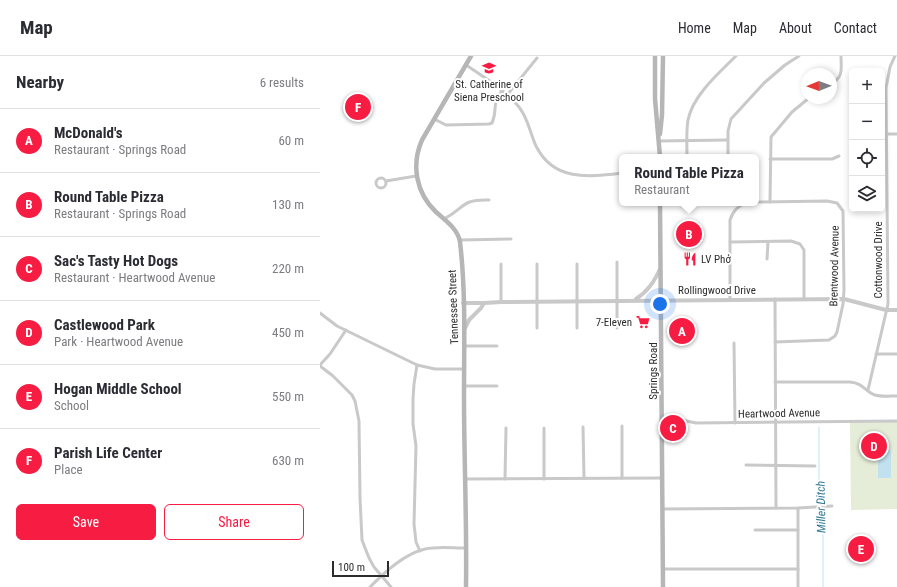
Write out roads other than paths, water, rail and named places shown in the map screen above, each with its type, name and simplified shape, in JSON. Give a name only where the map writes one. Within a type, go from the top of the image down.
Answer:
[{"type":"main road","points":[[460,240],[451,226],[429,205],[416,176],[416,165],[418,148],[436,120],[471,56]]},
{"type":"main road","points":[[655,56],[656,114],[660,154]]},
{"type":"main road","points":[[659,141],[663,109],[663,56]]},
{"type":"main road","name":"Springs Road","points":[[660,206],[663,587]]},
{"type":"main road","name":"Tennessee Street","points":[[460,240],[464,346],[466,587]]},
{"type":"street","points":[[687,154],[688,121],[695,101],[736,56]]},
{"type":"street","points":[[728,154],[729,125],[735,115],[773,75],[799,56]]},
{"type":"street","points":[[837,79],[840,76],[841,56]]},
{"type":"street","name":"Cottonwood Drive","points":[[868,390],[888,304],[886,88],[890,67],[895,56]]},
{"type":"street","points":[[507,95],[537,58]]},
{"type":"street","points":[[466,65],[502,91],[519,106],[524,114],[536,145],[542,155],[554,167],[563,172],[578,176],[599,176],[619,173]]},
{"type":"street","points":[[436,120],[446,125],[492,123],[495,117],[496,98],[502,91]]},
{"type":"street","points":[[759,202],[770,202],[770,141],[775,132],[792,112],[802,104]]},
{"type":"street","points":[[886,134],[897,134]]},
{"type":"street","points":[[659,141],[728,140]]},
{"type":"street","points":[[770,159],[824,159],[839,156]]},
{"type":"street","points":[[386,181],[416,176]]},
{"type":"street","points":[[444,219],[454,214],[464,204],[471,201],[489,200]]},
{"type":"street","name":"Brentwood Avenue","points":[[770,202],[827,201],[837,203],[843,212],[844,299],[838,332],[832,339],[829,340],[775,342]]},
{"type":"street","points":[[730,300],[729,229],[732,215],[736,208],[740,206]]},
{"type":"street","points":[[460,240],[510,239]]},
{"type":"street","points":[[730,242],[797,242],[804,250],[804,299]]},
{"type":"street","points":[[767,259],[768,242]]},
{"type":"street","points":[[617,262],[617,328]]},
{"type":"street","points":[[501,264],[502,302]]},
{"type":"street","points":[[537,264],[537,328]]},
{"type":"street","points":[[578,264],[578,328]]},
{"type":"street","points":[[635,300],[649,289],[655,281],[661,267]]},
{"type":"street","points":[[775,299],[776,508]]},
{"type":"street","name":"Rollingwood Drive","points":[[463,303],[617,300],[844,299],[886,310],[897,310]]},
{"type":"street","points":[[463,332],[469,320],[484,303]]},
{"type":"street","points":[[320,313],[337,326],[418,365],[435,369],[464,369]]},
{"type":"street","points":[[346,330],[320,366],[338,381],[352,395],[355,401],[359,420],[362,540],[369,558],[391,587]]},
{"type":"street","points":[[734,343],[735,423]]},
{"type":"street","points":[[464,346],[496,346]]},
{"type":"street","points":[[876,354],[897,354]]},
{"type":"street","points":[[418,365],[414,384],[413,400],[413,424],[416,446],[414,524],[416,542],[420,551]]},
{"type":"street","points":[[775,382],[856,382],[874,395],[897,396]]},
{"type":"street","points":[[464,386],[497,386]]},
{"type":"street","name":"Heartwood Avenue","points":[[662,419],[682,420],[696,423],[897,421]]},
{"type":"street","points":[[622,426],[622,478]]},
{"type":"street","points":[[583,427],[584,478]]},
{"type":"street","points":[[505,479],[506,428]]},
{"type":"street","points":[[544,428],[544,479]]},
{"type":"street","points":[[746,465],[815,466]]},
{"type":"street","points":[[465,479],[662,478]]},
{"type":"street","points":[[663,509],[818,508],[832,506]]},
{"type":"street","points":[[798,508],[798,587]]},
{"type":"street","points":[[755,530],[798,530]]},
{"type":"street","points":[[370,587],[382,575],[408,556],[420,551],[434,548],[465,548]]},
{"type":"street","points":[[663,569],[798,569]]},
{"type":"water","points":[[878,450],[891,450],[891,478],[878,478]]},
{"type":"waterway","name":"Miller Ditch","points":[[819,427],[819,504],[823,512],[823,587]]},
{"type":"place","name":"St. Catherine of Siena Preschool","points":[[489,68]]},
{"type":"place","name":"Parish Life Center","points":[[358,107]]},
{"type":"place","name":"Round Table Pizza","points":[[689,234]]},
{"type":"place","name":"LV Phở","points":[[690,259]]},
{"type":"place","name":"7-Eleven","points":[[643,322]]},
{"type":"place","name":"McDonald's","points":[[682,331]]},
{"type":"place","name":"Sac's Tasty Hot Dogs","points":[[673,428]]},
{"type":"place","name":"Castlewood Park","points":[[874,446]]},
{"type":"place","name":"Hogan Middle School","points":[[861,549]]}]
